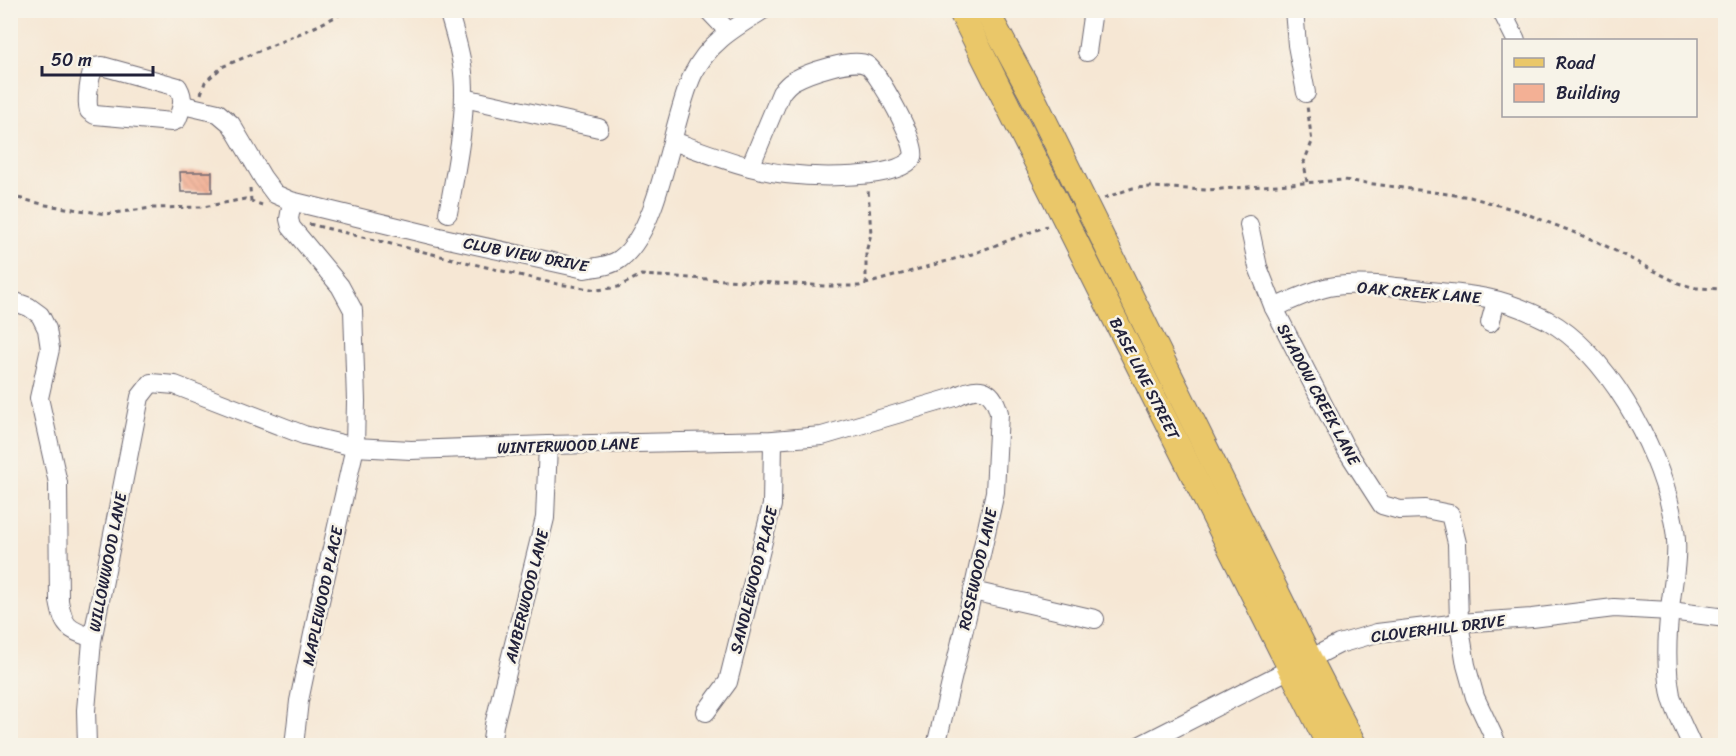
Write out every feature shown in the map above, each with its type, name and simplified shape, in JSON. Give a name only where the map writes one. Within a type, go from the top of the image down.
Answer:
[{"type":"main road","name":"BASE LINE STREET","points":[[960,10],[1300,664],[1355,746]]},
{"type":"main road","name":"BASE LINE STREET","points":[[986,10],[1035,101],[1300,664],[1329,746]]},
{"type":"street","points":[[448,10],[462,67],[464,98],[448,213]]},
{"type":"street","points":[[708,10],[728,31]]},
{"type":"street","name":"CLUB VIEW DRIVE","points":[[190,106],[218,113],[231,124],[275,194],[292,202],[585,269],[602,267],[619,260],[635,244],[651,213],[693,74],[712,47],[728,31],[763,10]]},
{"type":"street","points":[[1087,52],[1093,10]]},
{"type":"street","points":[[1294,10],[1306,93]]},
{"type":"street","points":[[1501,10],[1516,39]]},
{"type":"street","points":[[673,141],[750,167],[784,174],[867,175],[899,167],[908,162],[914,152],[908,135],[872,69],[865,64],[847,62],[801,77],[788,84],[780,93],[750,167]]},
{"type":"street","points":[[102,66],[178,87],[190,106],[177,120],[172,122],[95,115],[89,111],[87,105],[91,72],[95,67],[102,66]]},
{"type":"street","points":[[464,98],[599,128]]},
{"type":"street","name":"MAPLEWOOD PLACE","points":[[292,202],[289,219],[291,228],[340,286],[353,310],[356,401],[355,447],[299,701],[294,746]]},
{"type":"street","name":"SHADOW CREEK LANE","points":[[1249,225],[1258,267],[1274,308],[1346,449],[1382,505],[1400,510],[1425,509],[1450,514],[1457,543],[1459,623],[1466,665],[1475,697],[1498,746]]},
{"type":"street","name":"OAK CREEK LANE","points":[[1274,308],[1329,287],[1365,284],[1489,298],[1548,321],[1574,340],[1593,358],[1623,397],[1636,420],[1665,487],[1677,540],[1670,611]]},
{"type":"street","points":[[10,300],[29,307],[40,315],[47,329],[50,350],[39,398],[58,483],[59,601],[62,618],[72,631],[92,638]]},
{"type":"street","name":"OAK CREEK LANE","points":[[1490,323],[1496,301]]},
{"type":"street","name":"WINTERWOOD LANE","points":[[151,384],[175,385],[304,435],[355,447],[411,450],[548,444],[773,440],[822,436],[954,397],[968,390],[978,389],[988,393]]},
{"type":"street","name":"WILLOWWOOD LANE","points":[[87,746],[86,710],[92,638],[140,397],[151,384]]},
{"type":"street","name":"ROSEWOOD LANE","points":[[936,746],[995,492],[999,413],[996,402],[988,393]]},
{"type":"street","name":"SANDLEWOOD PLACE","points":[[706,712],[728,682],[770,516],[773,440]]},
{"type":"street","name":"AMBERWOOD LANE","points":[[492,746],[494,725],[545,518],[548,444]]},
{"type":"street","points":[[973,591],[1095,619]]},
{"type":"street","name":"CLOVERHILL DRIVE","points":[[1139,746],[1170,738],[1339,644],[1377,633],[1614,608],[1670,611],[1725,618]]},
{"type":"street","points":[[1670,611],[1668,670],[1672,697],[1692,746]]},
{"type":"path","points":[[190,106],[205,82],[222,67],[317,26],[339,15],[339,10]]},
{"type":"path","points":[[1307,183],[1304,162],[1312,142],[1309,123]]},
{"type":"path","points":[[866,285],[866,252],[871,234],[867,175]]},
{"type":"path","points":[[1102,198],[1133,188],[1208,190],[1344,180],[1470,197],[1519,212],[1596,242],[1678,283],[1696,288],[1725,289]]},
{"type":"path","points":[[250,182],[251,201]]},
{"type":"building","points":[[180,172],[212,172],[212,192],[181,192]]}]
